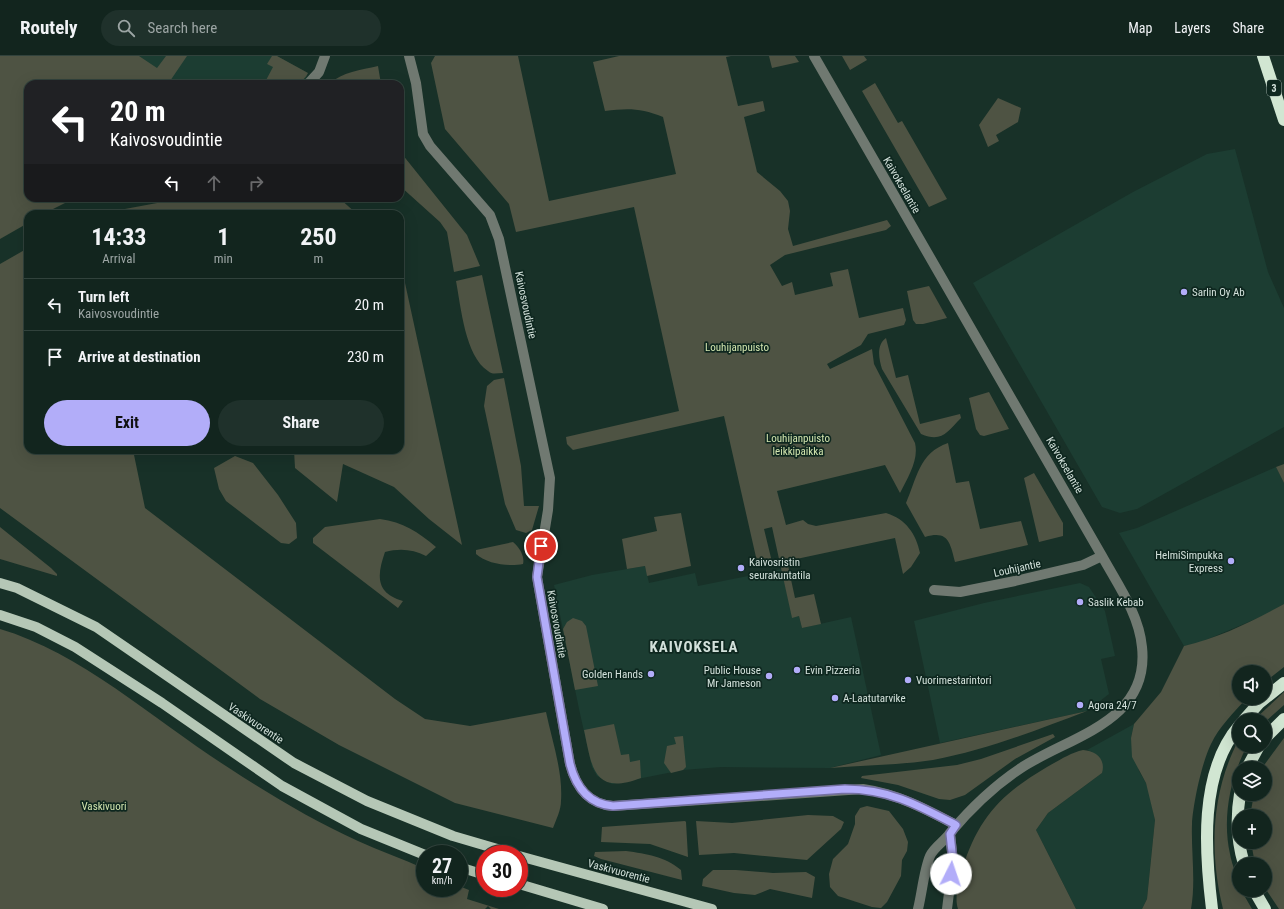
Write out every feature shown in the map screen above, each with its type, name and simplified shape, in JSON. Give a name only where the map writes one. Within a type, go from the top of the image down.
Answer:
[{"type":"highway","name":"3","points":[[1263,56],[1284,120]]},
{"type":"highway","points":[[1250,713],[1258,703],[1284,683]]},
{"type":"highway","points":[[1272,731],[1284,718]]},
{"type":"highway","points":[[1212,909],[1207,867],[1208,806],[1217,768],[1232,735]]},
{"type":"highway","points":[[1239,801],[1237,828],[1239,849],[1242,857]]},
{"type":"highway","points":[[1258,897],[1265,909]]},
{"type":"main road","name":"Vaskivuorentie","points":[[0,583],[17,588],[96,627],[294,763],[366,801],[453,836],[484,845]]},
{"type":"main road","points":[[0,615],[36,627],[75,647],[162,703],[282,786],[361,829],[416,851]]},
{"type":"main road","name":"Vaskivuorentie","points":[[528,858],[712,909]]},
{"type":"main road","points":[[528,887],[603,909]]},
{"type":"street","points":[[312,80],[319,72],[324,56]]},
{"type":"street","name":"Kaivosvoudintie","points":[[409,56],[416,83],[424,134],[430,146],[490,215],[500,239],[550,478],[548,510],[537,577],[570,764],[581,790],[594,801],[602,805],[613,806],[863,789],[884,793],[907,800],[956,825]]},
{"type":"street","name":"Kaivokselantie","points":[[814,56],[1053,467],[1133,614],[1142,648],[1142,672],[1134,695],[1119,713],[1099,727],[1040,758],[1006,779],[978,801],[930,855],[918,909]]},
{"type":"street","name":"Louhijantie","points":[[934,590],[957,593],[992,586],[1083,565],[1102,556]]},
{"type":"street","points":[[948,909],[953,861],[950,834]]},
{"type":"shaded area","points":[[0,56],[277,56],[308,73],[305,80],[24,80]]},
{"type":"shaded area","points":[[1235,149],[1268,272],[1284,308],[1284,427],[1137,509],[1120,513],[1102,507],[973,283],[1133,192],[1207,154]]},
{"type":"shaded area","points":[[1276,467],[1284,483],[1284,604],[1265,615],[1201,642],[1184,646],[1119,533],[1137,528]]},
{"type":"shaded area","points":[[645,566],[649,583],[695,573],[698,586],[782,569],[792,617],[799,616],[802,628],[851,617],[881,755],[830,768],[721,767],[683,770],[612,784],[597,776],[592,767],[554,585],[592,575]]},
{"type":"shaded area","points":[[1080,583],[1089,587],[1105,611],[1115,656],[1101,659],[1109,694],[1087,711],[940,743],[914,621],[984,603]]},
{"type":"shaded area","points":[[1134,724],[1131,738],[1139,771],[1149,791],[1155,820],[1147,899],[1142,909],[1076,909],[1036,830],[1048,813],[1102,773],[1092,752],[1087,750]]},
{"type":"green space","points":[[0,56],[139,56],[157,68],[166,56],[187,56],[171,80],[24,80],[24,202],[67,202],[51,210],[24,210],[24,225],[0,239]]},
{"type":"green space","points":[[272,56],[277,56],[308,73],[302,80],[266,80],[273,67],[267,64]]},
{"type":"green space","name":"Louhijanpuisto","points":[[435,56],[518,56],[549,201],[676,174],[663,117],[648,112],[634,110],[621,109],[605,111],[593,62],[619,56],[731,56],[726,57],[738,106],[763,101],[765,111],[744,117],[757,172],[780,191],[788,201],[790,211],[788,229],[793,246],[887,220],[891,226],[886,230],[785,255],[770,265],[782,286],[792,282],[795,295],[833,286],[830,273],[848,269],[859,318],[903,308],[906,320],[904,325],[868,334],[861,345],[827,364],[830,369],[872,349],[874,364],[915,443],[916,449],[912,468],[900,493],[885,465],[777,491],[786,525],[803,520],[808,524],[816,526],[886,513],[899,519],[913,534],[920,553],[911,567],[903,574],[895,538],[787,561],[795,598],[814,594],[821,624],[802,628],[799,616],[792,618],[772,527],[764,529],[772,562],[758,566],[724,416],[573,450],[567,444],[566,437],[679,411],[634,207],[516,232],[509,204],[445,129],[431,63]]},
{"type":"green space","points":[[769,56],[795,56],[799,62],[772,68]]},
{"type":"green space","points":[[842,56],[864,56],[867,60],[850,70]]},
{"type":"green space","points":[[378,66],[380,80],[334,80],[346,74]]},
{"type":"green space","points":[[875,83],[898,123],[902,121],[947,199],[929,207],[862,91]]},
{"type":"green space","points":[[998,98],[1021,108],[1018,122],[996,135],[999,141],[988,147],[979,125]]},
{"type":"green space","points":[[404,156],[467,235],[480,266],[454,272],[447,232],[440,222],[404,190]]},
{"type":"green space","points":[[162,202],[344,202],[352,210],[120,210]]},
{"type":"green space","points":[[24,250],[24,454],[134,454],[145,508],[395,699],[425,719],[470,726],[546,712],[559,767],[561,790],[560,808],[553,828],[455,803],[339,745],[260,699],[0,508],[0,264]]},
{"type":"green space","points":[[482,275],[503,373],[491,373],[480,364],[469,343],[462,317],[456,281]]},
{"type":"green space","points":[[404,278],[462,545],[429,519],[394,487],[343,464],[337,502],[295,468],[294,454],[404,454]]},
{"type":"green space","points":[[929,286],[947,318],[923,324],[916,324],[913,320],[907,291]]},
{"type":"green space","points":[[886,338],[896,378],[908,375],[920,424],[960,414],[961,418],[944,435],[934,437],[921,434],[882,369],[879,352],[881,344]]},
{"type":"green space","points":[[504,378],[521,466],[524,506],[539,506],[532,530],[526,533],[516,530],[505,504],[484,406],[487,386],[494,380]]},
{"type":"green space","points":[[989,392],[1009,429],[984,436],[980,435],[976,429],[969,398]]},
{"type":"green space","points":[[948,443],[956,483],[969,481],[980,529],[1021,521],[1028,545],[955,562],[947,539],[939,535],[925,537],[906,503],[920,467],[938,447]]},
{"type":"green space","points":[[235,456],[253,463],[278,495],[296,523],[297,538],[289,544],[281,543],[226,501],[219,489],[214,468]]},
{"type":"green space","points":[[1284,464],[1284,483],[1276,467]]},
{"type":"green space","points":[[1034,473],[1063,523],[1063,536],[1039,542],[1024,478]]},
{"type":"green space","points":[[681,513],[691,566],[647,576],[645,566],[627,569],[622,539],[657,531],[654,517]]},
{"type":"green space","points":[[380,519],[388,520],[410,528],[436,547],[426,556],[406,550],[385,552],[380,568],[380,582],[387,593],[394,598],[403,601],[398,608],[313,543],[313,538],[325,527]]},
{"type":"green space","points":[[0,527],[51,568],[57,576],[0,559]]},
{"type":"green space","points":[[513,542],[521,552],[523,564],[498,564],[486,560],[476,554],[476,550]]},
{"type":"green space","points":[[1284,604],[1284,667],[1272,676],[1272,665],[1232,665],[1232,705],[1241,705],[1232,713],[1211,744],[1204,761],[1198,783],[1192,824],[1193,888],[1191,909],[1142,909],[1147,899],[1155,820],[1146,783],[1132,757],[1131,738],[1134,724],[1161,692],[1184,646],[1197,643],[1260,617]]},
{"type":"green space","points":[[573,618],[582,621],[586,626],[598,686],[575,690],[563,629],[567,622]]},
{"type":"green space","name":"Vaskivuori","points":[[0,629],[30,640],[90,672],[202,750],[276,798],[358,841],[416,865],[416,897],[467,897],[467,899],[499,909],[491,909],[488,906],[485,909],[0,909]]},
{"type":"green space","points":[[1284,692],[1284,705],[1272,716],[1272,713],[1262,713],[1272,705],[1272,703]]},
{"type":"green space","points":[[1087,711],[1011,739],[953,756],[908,763],[830,768]]},
{"type":"green space","points":[[614,724],[621,755],[629,754],[630,762],[640,760],[641,778],[625,783],[613,783],[604,780],[598,775],[593,766],[584,730]]},
{"type":"green space","points":[[1053,734],[1055,737],[1015,759],[965,795],[950,800],[939,799],[898,785],[861,778],[862,776],[957,765],[981,759]]},
{"type":"green space","points":[[683,736],[686,767],[683,770],[671,773],[664,763],[667,746],[676,744],[674,737]]},
{"type":"green space","points":[[1284,738],[1284,909],[1279,909],[1271,897],[1272,857],[1254,857],[1252,849],[1272,849],[1272,809],[1251,809],[1253,801],[1272,801],[1272,761],[1267,761]]},
{"type":"green space","points":[[1083,750],[1092,752],[1099,757],[1103,764],[1102,773],[1048,813],[1036,830],[1076,909],[958,909],[957,889],[968,852],[984,822],[993,809],[1017,787],[1031,777],[1064,757]]},
{"type":"green space","points":[[1233,753],[1244,753],[1240,761],[1232,761],[1232,785],[1227,812],[1228,840],[1232,862],[1232,897],[1245,897],[1252,909],[1223,909],[1219,888],[1216,866],[1215,822],[1223,780]]},
{"type":"green space","points":[[867,806],[889,811],[903,829],[908,842],[907,851],[902,860],[901,876],[887,902],[881,908],[872,907],[838,896],[830,887],[829,874],[833,859],[848,844],[855,824],[855,816],[860,808]]},
{"type":"green space","points":[[808,815],[833,816],[844,822],[841,829],[807,860],[734,853],[699,855],[696,821],[732,823]]},
{"type":"green space","points":[[685,821],[688,857],[650,844],[601,842],[602,827]]},
{"type":"green space","points":[[626,851],[662,859],[675,865],[681,870],[682,880],[594,856],[595,852]]},
{"type":"green space","points":[[713,870],[773,873],[806,872],[815,877],[812,898],[770,889],[755,895],[734,893],[702,886],[703,879]]},
{"type":"place","name":"Sarlin Oy Ab","points":[[1184,292]]},
{"type":"place","name":"HelmiSimpukka Express","points":[[1231,561]]},
{"type":"place","name":"Kaivosristin seurakuntatila","points":[[741,568]]},
{"type":"place","name":"Saslik Kebab","points":[[1080,602]]},
{"type":"place","name":"Evin Pizzeria","points":[[797,670]]},
{"type":"place","name":"Golden Hands","points":[[651,674]]},
{"type":"place","name":"Public House Mr Jameson","points":[[769,676]]},
{"type":"place","name":"Vuorimestarintori","points":[[908,680]]},
{"type":"place","name":"A-Laatutarvike","points":[[835,698]]},
{"type":"place","name":"Agora 24/7","points":[[1080,705]]},
{"type":"district","name":"KAIVOKSELA","points":[[694,647]]},
{"type":"route","points":[[541,546],[537,577],[570,764],[576,783],[588,797],[602,805],[613,806],[845,789],[878,791],[912,802],[956,825],[950,834],[953,861],[951,874]]},
{"type":"park label","name":"Louhijanpuisto leikkipaikka","points":[[798,444]]}]
